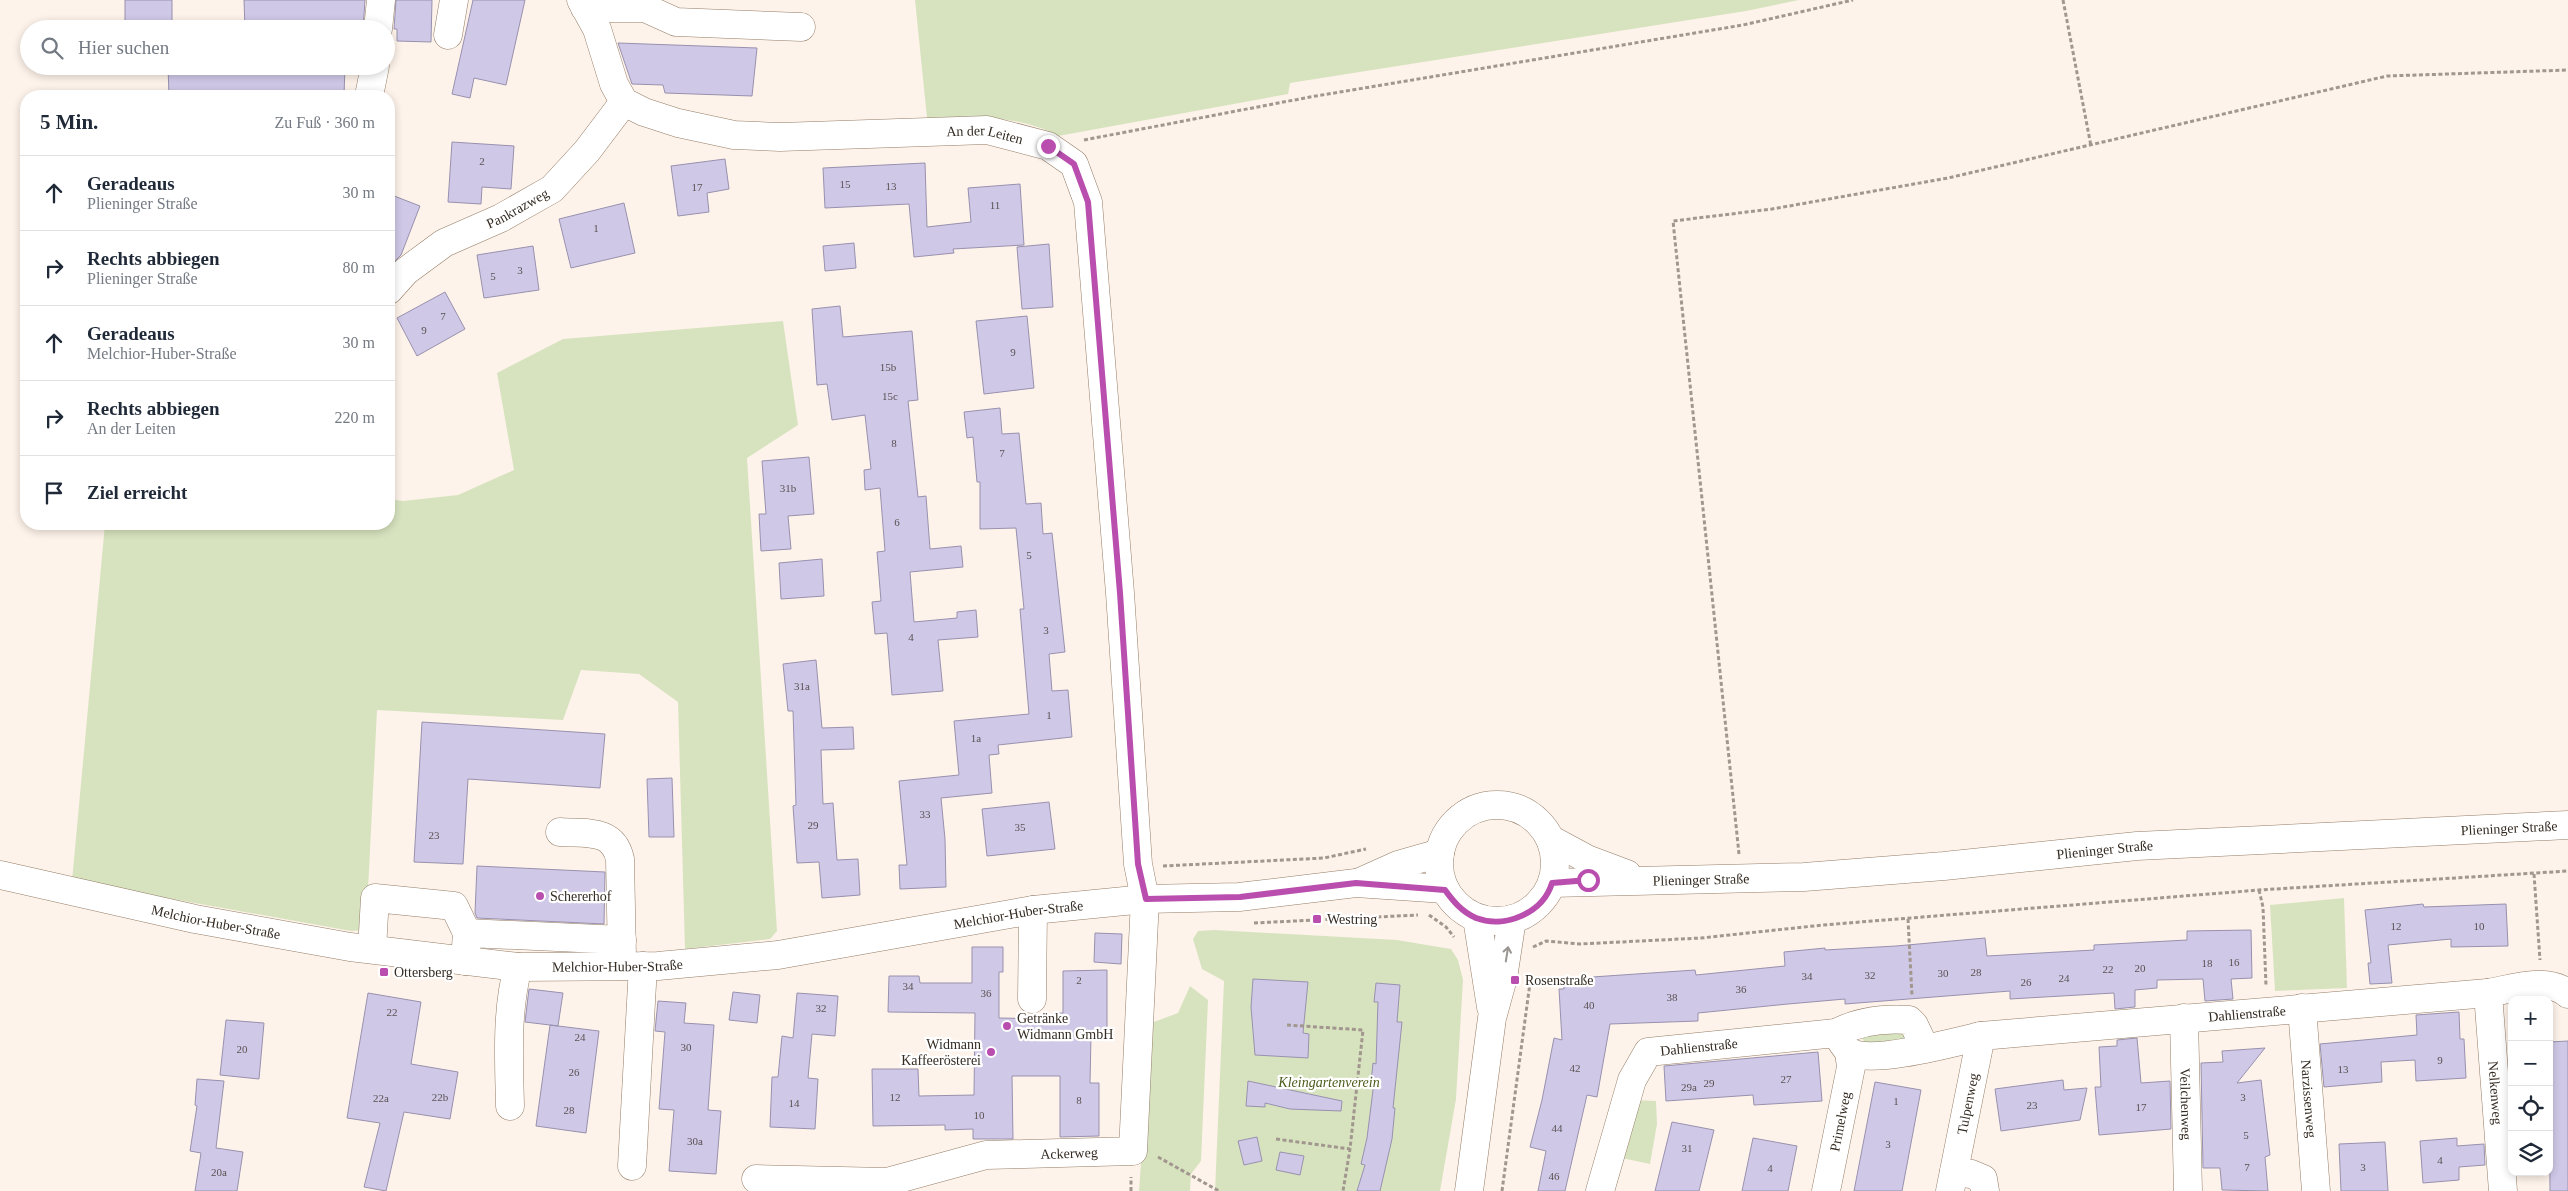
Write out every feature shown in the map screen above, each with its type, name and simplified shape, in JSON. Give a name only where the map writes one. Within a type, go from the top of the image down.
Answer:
[{"type":"street","points":[[379,20],[381,0]]},
{"type":"street","points":[[448,35],[454,0]]},
{"type":"street","points":[[583,4],[645,8],[676,22],[801,27]]},
{"type":"street","points":[[583,4],[598,29],[614,84],[624,102]]},
{"type":"street","points":[[370,90],[373,75]]},
{"type":"street","name":"An der Leiten","points":[[624,102],[644,112],[678,123],[734,135],[780,137],[987,130],[1048,146],[1074,164],[1088,202],[1120,593],[1138,864],[1146,899]]},
{"type":"street","name":"Pankrazweg","points":[[395,283],[406,271],[444,243],[501,218],[552,189],[587,151],[624,102]]},
{"type":"street","name":"Plieninger Straße","points":[[1445,890],[1440,875],[1440,852],[1448,832],[1457,821],[1469,812],[1493,805],[1506,805],[1529,814],[1539,822],[1550,839],[1555,860],[1552,883],[1542,900],[1532,911],[1512,919],[1490,921],[1476,918]]},
{"type":"street","name":"Plieninger Straße","points":[[1552,883],[1641,879],[1742,878],[1935,867],[2137,846],[2568,826]]},
{"type":"street","points":[[560,832],[602,835],[612,840],[617,846],[620,858],[629,958],[632,1166]]},
{"type":"street","name":"Plieninger Straße","points":[[1550,839],[1587,859],[1641,879]]},
{"type":"street","points":[[1356,883],[1398,865],[1440,852]]},
{"type":"street","name":"Melchior-Huber-Straße","points":[[0,875],[195,919],[372,950],[518,967],[629,958],[778,955],[1034,910],[1146,899],[1240,897],[1356,883]]},
{"type":"street","points":[[1356,883],[1445,890],[1464,911],[1476,918],[1514,951]]},
{"type":"street","points":[[372,950],[375,898],[454,906],[467,933],[465,961]]},
{"type":"street","points":[[1133,1151],[1146,899]]},
{"type":"street","points":[[1032,999],[1034,910]]},
{"type":"street","points":[[1469,1191],[1492,1018],[1503,978],[1514,951],[1512,919]]},
{"type":"street","points":[[467,933],[629,958]]},
{"type":"street","points":[[510,1106],[509,1048],[514,983],[518,967]]},
{"type":"street","name":"Dahlienstraße","points":[[1600,1191],[1632,1080],[1648,1052],[1843,1042],[1853,1024],[1888,1019],[1909,1020],[1920,1037],[1981,1036],[2267,1010],[2488,993],[2542,984],[2563,989],[2568,994]]},
{"type":"street","name":"Nelkenweg","points":[[2488,993],[2503,1191]]},
{"type":"street","name":"Narzissenweg","points":[[2302,1008],[2316,1191]]},
{"type":"street","name":"Veilchenweg","points":[[2184,1018],[2188,1191]]},
{"type":"street","name":"Tulpenweg","points":[[1952,1181],[1981,1036]]},
{"type":"street","name":"Primelweg","points":[[1826,1191],[1851,1067],[1843,1042]]},
{"type":"street","name":"Ackerweg","points":[[756,1179],[887,1182],[986,1155],[1133,1151]]},
{"type":"street","name":"Tulpenweg","points":[[1952,1181],[1970,1174],[1983,1179],[1985,1191]]},
{"type":"path","points":[[1048,146],[1310,97],[1743,26],[1853,0]]},
{"type":"path","points":[[2063,0],[2091,146]]},
{"type":"path","points":[[1742,878],[1673,221],[1772,210],[1938,180],[2387,76],[2568,70]]},
{"type":"path","points":[[1138,864],[1160,866],[1265,862]]},
{"type":"path","points":[[1250,923],[1430,915],[1446,927],[1463,953],[1514,951],[1546,941],[1580,944],[1702,938],[1823,924],[1908,919],[2259,890],[2568,871]]},
{"type":"path","points":[[2534,874],[2542,984]]},
{"type":"path","points":[[2259,890],[2263,907],[2267,1010]]},
{"type":"path","points":[[1908,919],[1920,1037]]},
{"type":"path","points":[[1502,1191],[1531,974]]},
{"type":"path","points":[[1287,1025],[1363,1030],[1350,1149],[1343,1191]]},
{"type":"path","points":[[1276,1140],[1350,1149]]},
{"type":"path","points":[[1133,1151],[1161,1158],[1219,1191]]},
{"type":"green space","points":[[915,0],[1799,0],[1746,11],[1290,83],[1288,94],[1058,136],[1043,129],[1011,120],[977,117],[927,118]]},
{"type":"green space","points":[[783,321],[798,425],[747,458],[777,931],[770,939],[685,949],[678,702],[639,674],[581,670],[563,720],[377,710],[366,930],[351,931],[72,881],[104,530],[395,530],[395,500],[403,501],[458,495],[514,470],[497,373],[563,339]]},
{"type":"green space","points":[[2344,898],[2347,988],[2275,991],[2270,905]]},
{"type":"green space","name":"Kleingartenverein","points":[[1214,930],[1397,940],[1451,949],[1458,960],[1463,980],[1456,1099],[1440,1191],[1215,1191],[1224,981],[1202,969],[1193,939],[1198,931]]},
{"type":"green space","points":[[1190,986],[1208,1000],[1201,1161],[1191,1174],[1190,1191],[1139,1191],[1151,1023],[1178,1013]]},
{"type":"green space","points":[[1909,1029],[1904,1043],[1868,1047],[1862,1038],[1865,1033]]},
{"type":"green space","points":[[1633,1100],[1656,1101],[1657,1124],[1650,1164],[1617,1157]]},
{"type":"building","points":[[125,0],[172,0],[172,20],[125,20]]},
{"type":"building","points":[[244,0],[365,0],[364,20],[245,20]]},
{"type":"building","points":[[396,0],[432,0],[431,42],[397,41],[395,20]]},
{"type":"building","points":[[473,0],[525,0],[506,85],[474,78],[470,98],[452,94]]},
{"type":"building","points":[[618,43],[757,48],[752,96],[665,93],[663,85],[632,84]]},
{"type":"building","points":[[168,75],[345,75],[344,90],[169,90]]},
{"type":"building","points":[[452,142],[514,146],[511,189],[482,187],[481,204],[448,202]]},
{"type":"building","points":[[725,159],[729,189],[707,193],[709,212],[678,216],[671,166]]},
{"type":"building","points":[[925,163],[927,227],[971,222],[968,188],[1020,184],[1024,245],[953,249],[954,253],[914,257],[909,204],[825,208],[823,168]]},
{"type":"building","points":[[395,196],[420,206],[401,255],[395,261]]},
{"type":"building","points":[[624,203],[635,253],[571,268],[559,219]]},
{"type":"building","points":[[854,243],[856,268],[825,271],[823,246]]},
{"type":"building","points":[[1049,244],[1053,307],[1022,309],[1017,247]]},
{"type":"building","points":[[533,246],[539,290],[484,298],[477,255]]},
{"type":"building","points":[[445,292],[465,329],[417,356],[397,318]]},
{"type":"building","points":[[840,306],[843,337],[912,331],[918,400],[908,401],[918,497],[926,496],[930,549],[961,546],[963,567],[910,572],[914,622],[957,618],[957,612],[976,610],[978,637],[938,640],[943,691],[892,695],[887,633],[875,634],[872,602],[881,601],[877,552],[885,551],[880,488],[865,490],[864,470],[871,469],[865,415],[832,420],[827,384],[817,385],[812,309]]},
{"type":"building","points":[[1027,316],[1034,388],[984,394],[976,321]]},
{"type":"building","points":[[1000,408],[1002,434],[1019,433],[1026,504],[1041,503],[1043,534],[1052,533],[1065,652],[1049,654],[1052,691],[1068,690],[1072,737],[998,745],[999,754],[989,755],[992,793],[941,798],[945,839],[946,887],[900,889],[899,865],[907,865],[899,781],[959,775],[954,721],[1029,714],[1020,609],[1024,609],[1016,528],[980,529],[980,482],[977,482],[973,437],[967,438],[964,412]]},
{"type":"building","points":[[809,457],[814,514],[788,516],[791,549],[761,551],[759,514],[766,514],[762,461]]},
{"type":"building","points":[[822,559],[824,596],[781,599],[779,563]]},
{"type":"building","points":[[816,660],[822,728],[853,727],[854,749],[821,750],[823,804],[833,803],[837,860],[858,859],[860,895],[822,898],[819,862],[797,863],[793,806],[796,805],[793,711],[788,711],[783,664]]},
{"type":"building","points":[[422,722],[605,734],[600,788],[468,779],[463,864],[414,862]]},
{"type":"building","points":[[672,778],[674,837],[649,837],[647,779]]},
{"type":"building","points":[[1049,802],[1055,849],[987,856],[982,809]]},
{"type":"building","name":"Schererhof","points":[[477,866],[605,872],[604,924],[477,918],[475,913]]},
{"type":"building","points":[[2423,904],[2424,907],[2506,904],[2508,946],[2451,947],[2451,939],[2388,945],[2392,983],[2370,984],[2368,963],[2371,963],[2365,910]]},
{"type":"building","points":[[2251,930],[2252,978],[2231,979],[2233,999],[2205,1001],[2203,979],[2157,980],[2157,988],[2135,990],[2135,1007],[2115,1009],[2114,993],[2010,999],[2010,991],[1845,1004],[1845,999],[1698,1013],[1698,1021],[1610,1024],[1597,1097],[1587,1095],[1565,1191],[1538,1191],[1546,1151],[1530,1147],[1542,1100],[1554,1038],[1562,1040],[1559,989],[1564,989],[1563,979],[1695,970],[1696,975],[1785,966],[1784,952],[1825,948],[1825,950],[1896,946],[1985,938],[1987,956],[2094,950],[2094,945],[2187,940],[2187,931]]},
{"type":"building","points":[[1095,933],[1122,934],[1121,964],[1094,962]]},
{"type":"building","points":[[972,947],[1003,947],[1003,972],[999,972],[999,1018],[1054,1019],[1054,1013],[1063,1013],[1063,971],[1107,970],[1107,1035],[1091,1035],[1090,1083],[1099,1083],[1099,1136],[1060,1137],[1060,1076],[1012,1076],[1013,1139],[973,1139],[973,1129],[945,1130],[945,1125],[873,1126],[872,1069],[918,1069],[919,1096],[974,1095],[975,1013],[888,1012],[889,976],[919,976],[920,983],[972,983]]},
{"type":"building","points":[[1253,979],[1308,982],[1303,1033],[1309,1034],[1308,1058],[1255,1055],[1251,1007]]},
{"type":"building","points":[[1376,983],[1400,985],[1397,1022],[1402,1022],[1393,1108],[1395,1108],[1392,1139],[1380,1191],[1357,1191],[1365,1165],[1361,1164],[1367,1138],[1374,1082],[1371,1082],[1373,1063],[1376,1064],[1378,1002],[1374,1002]]},
{"type":"building","points":[[529,989],[563,993],[558,1026],[525,1022]]},
{"type":"building","points":[[733,992],[760,995],[757,1023],[729,1020]]},
{"type":"building","points":[[368,993],[421,1002],[411,1064],[458,1072],[450,1119],[404,1112],[386,1191],[364,1187],[380,1123],[347,1118]]},
{"type":"building","points":[[797,993],[838,996],[835,1036],[812,1034],[808,1078],[818,1079],[815,1129],[770,1127],[772,1077],[778,1077],[782,1036],[793,1038]]},
{"type":"building","points":[[658,1001],[686,1003],[684,1023],[714,1025],[708,1110],[721,1111],[716,1174],[669,1171],[674,1110],[659,1109],[665,1032],[655,1031]]},
{"type":"building","points":[[2459,1012],[2460,1039],[2464,1039],[2466,1078],[2416,1081],[2415,1060],[2381,1062],[2382,1082],[2324,1087],[2320,1044],[2417,1035],[2416,1015]]},
{"type":"building","points":[[226,1020],[264,1023],[259,1079],[220,1075]]},
{"type":"building","points":[[550,1025],[599,1031],[586,1133],[536,1126]]},
{"type":"building","points":[[2137,1038],[2141,1083],[2170,1081],[2171,1129],[2099,1135],[2095,1087],[2101,1087],[2099,1047],[2117,1046],[2117,1040]]},
{"type":"building","points":[[2568,1041],[2568,1191],[2550,1191],[2550,1176],[2553,1176],[2553,1042]]},
{"type":"building","points":[[2265,1048],[2237,1083],[2261,1080],[2270,1155],[2265,1157],[2268,1191],[2222,1190],[2220,1168],[2203,1168],[2201,1063],[2223,1062],[2222,1051]]},
{"type":"building","points":[[1818,1052],[1822,1101],[1754,1105],[1753,1095],[1666,1101],[1664,1066]]},
{"type":"building","points":[[197,1079],[224,1081],[216,1148],[243,1152],[237,1191],[195,1191],[201,1153],[190,1151],[197,1106],[195,1105]]},
{"type":"building","points":[[2063,1080],[2064,1090],[2087,1088],[2080,1120],[2001,1131],[1995,1089]]},
{"type":"building","points":[[1248,1081],[1342,1101],[1341,1111],[1290,1109],[1265,1103],[1265,1107],[1246,1106]]},
{"type":"building","points":[[1875,1082],[1921,1090],[1902,1191],[1854,1191]]},
{"type":"building","points":[[1672,1122],[1714,1130],[1699,1191],[1655,1191]]},
{"type":"building","points":[[1257,1137],[1262,1161],[1244,1165],[1238,1141]]},
{"type":"building","points":[[1753,1138],[1797,1146],[1788,1191],[1742,1191]]},
{"type":"building","points":[[2457,1138],[2457,1146],[2484,1144],[2485,1165],[2459,1167],[2459,1180],[2423,1183],[2420,1141]]},
{"type":"building","points":[[2385,1142],[2388,1191],[2341,1191],[2339,1144]]},
{"type":"building","points":[[1280,1152],[1304,1156],[1300,1175],[1276,1170]]},
{"type":"place","name":"Schererhof","points":[[540,896]]},
{"type":"place","name":"Westring","points":[[1317,919]]},
{"type":"place","name":"Ottersberg","points":[[384,972]]},
{"type":"place","name":"Rosenstraße","points":[[1515,980]]},
{"type":"place","name":"Getränke Widmann GmbH","points":[[1007,1026]]},
{"type":"place","name":"Widmann Kaffeerösterei","points":[[991,1052]]},
{"type":"route","points":[[1048,146],[1074,164],[1088,202],[1120,593],[1138,864],[1146,899],[1240,897],[1356,883],[1445,890],[1464,911],[1476,918],[1490,921],[1505,921],[1519,918],[1532,911],[1542,900],[1552,883],[1588,880]]}]
